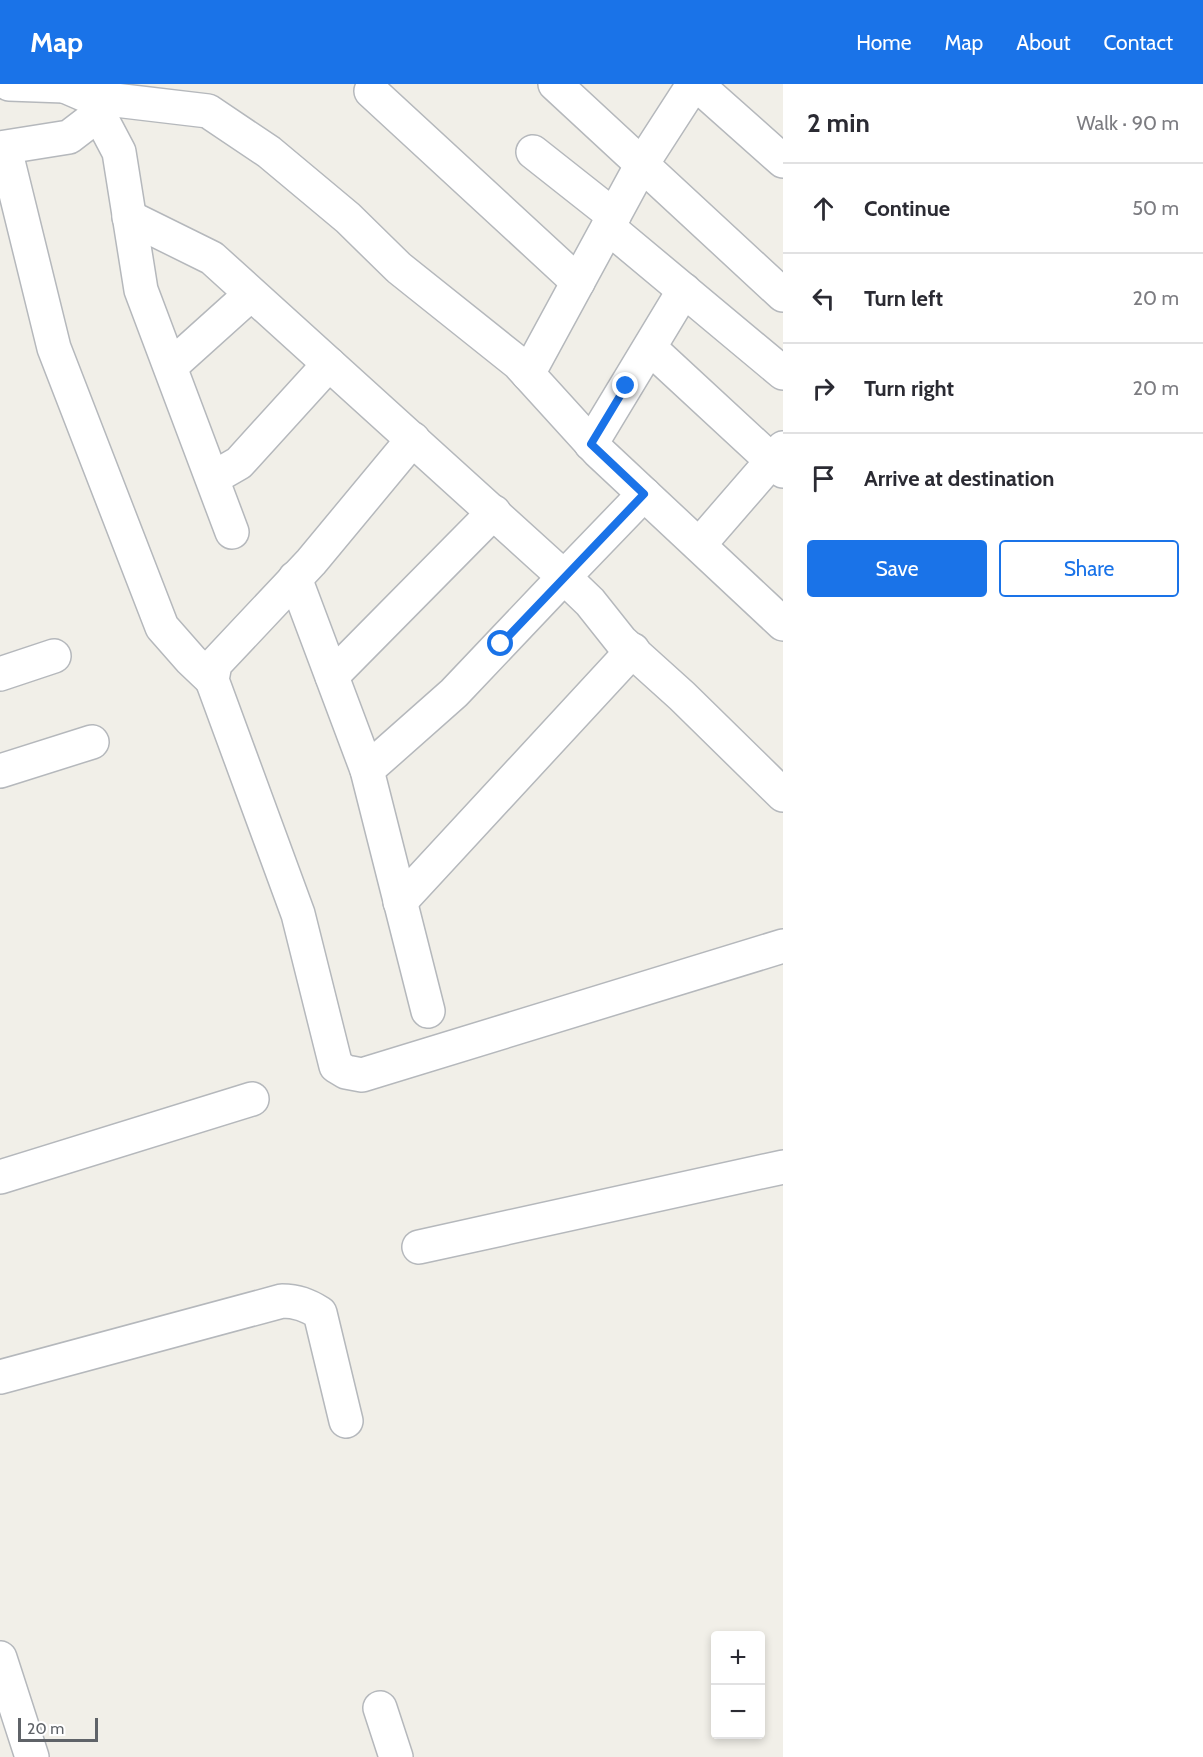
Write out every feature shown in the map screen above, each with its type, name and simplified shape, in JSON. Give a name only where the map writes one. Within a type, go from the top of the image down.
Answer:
[{"type":"street","points":[[9,84],[208,111],[269,153],[348,218],[399,268],[518,363],[591,444],[783,624]]},
{"type":"street","points":[[555,84],[783,295]]},
{"type":"street","points":[[528,374],[642,164],[689,90],[694,87],[702,89],[783,161]]},
{"type":"street","points":[[371,90],[578,282]]},
{"type":"street","points":[[78,95],[69,137],[3,148],[54,348],[162,627],[212,680],[298,914],[336,1066],[346,1072],[362,1075],[783,946]]},
{"type":"street","points":[[78,95],[119,153],[141,290],[232,532]]},
{"type":"street","points":[[533,152],[684,290],[783,373]]},
{"type":"street","points":[[129,217],[212,258],[564,577],[590,602],[621,641],[682,696],[783,795]]},
{"type":"street","points":[[591,444],[684,290]]},
{"type":"street","points":[[171,366],[251,294]]},
{"type":"street","points":[[650,348],[779,460],[699,545]]},
{"type":"street","points":[[213,478],[239,463],[329,364]]},
{"type":"street","points":[[212,680],[215,663],[311,562],[414,439]]},
{"type":"street","points":[[367,770],[454,693],[644,494]]},
{"type":"street","points":[[332,676],[494,512]]},
{"type":"street","points":[[295,578],[367,770],[428,1011]]},
{"type":"street","points":[[400,902],[633,650]]},
{"type":"street","points":[[0,674],[54,656]]},
{"type":"street","points":[[0,771],[93,742]]},
{"type":"street","points":[[0,1177],[252,1099]]},
{"type":"street","points":[[419,1247],[783,1167]]},
{"type":"street","points":[[0,1377],[282,1301],[295,1301],[308,1305],[320,1313],[346,1421]]},
{"type":"street","points":[[0,1658],[32,1757]]},
{"type":"street","points":[[380,1708],[396,1757]]},
{"type":"route","points":[[501,644],[644,494],[591,444],[626,386]]}]
